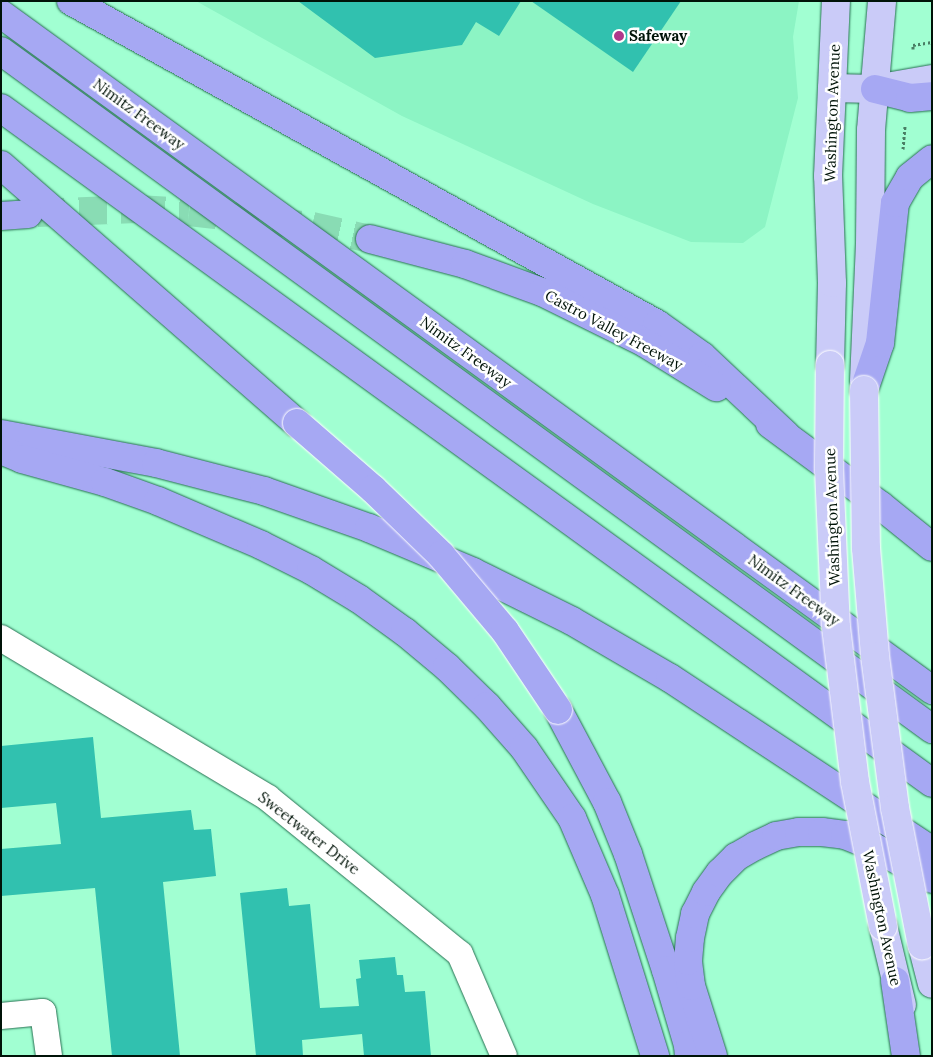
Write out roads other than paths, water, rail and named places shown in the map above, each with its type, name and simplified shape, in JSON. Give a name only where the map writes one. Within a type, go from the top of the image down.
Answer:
[{"type":"highway","points":[[71,1],[657,324],[702,356],[786,435]]},
{"type":"highway","name":"Nimitz Freeway","points":[[1,14],[932,690]]},
{"type":"highway","points":[[1,52],[932,729]]},
{"type":"highway","points":[[875,89],[910,98],[932,96]]},
{"type":"highway","points":[[1,108],[932,783]]},
{"type":"highway","points":[[864,390],[880,343],[894,203],[910,177],[932,159]]},
{"type":"highway","points":[[1,165],[378,494],[441,555],[505,631],[558,710],[607,802],[628,854],[666,970],[688,1045],[689,1056]]},
{"type":"highway","name":"Castro Valley Freeway","points":[[370,239],[490,272],[542,292],[594,316],[693,371],[786,435],[834,471]]},
{"type":"highway","points":[[1,434],[147,461],[264,491],[369,528],[473,572],[572,621],[670,678],[932,851]]},
{"type":"highway","points":[[1,450],[22,459],[96,480],[158,501],[286,557],[336,584],[382,614],[454,673],[487,706],[524,748],[572,818],[605,895],[654,1056]]},
{"type":"highway","points":[[834,471],[932,528]]},
{"type":"highway","points":[[834,471],[932,547]]},
{"type":"highway","points":[[713,1056],[691,986],[688,961],[690,938],[700,903],[716,878],[736,858],[776,836],[799,832],[822,832],[845,836],[872,846],[932,879]]},
{"type":"highway","points":[[896,981],[906,1056]]},
{"type":"main road","name":"Washington Avenue","points":[[836,1],[828,176],[832,283],[829,469],[836,627],[855,782],[883,926],[915,1056]]},
{"type":"main road","points":[[882,1],[871,130],[870,245],[864,390],[866,548],[874,656],[895,808],[922,945],[932,984]]},
{"type":"main road","points":[[832,88],[875,89],[932,80]]},
{"type":"street","name":"Sweetwater Drive","points":[[1,638],[268,798],[460,954],[504,1056]]},
{"type":"street","points":[[1,1016],[43,1012],[49,1056]]},
{"type":"tunnel","points":[[37,213],[137,209],[189,212],[312,226],[370,239]]},
{"type":"place","name":"Safeway","points":[[619,36]]}]
